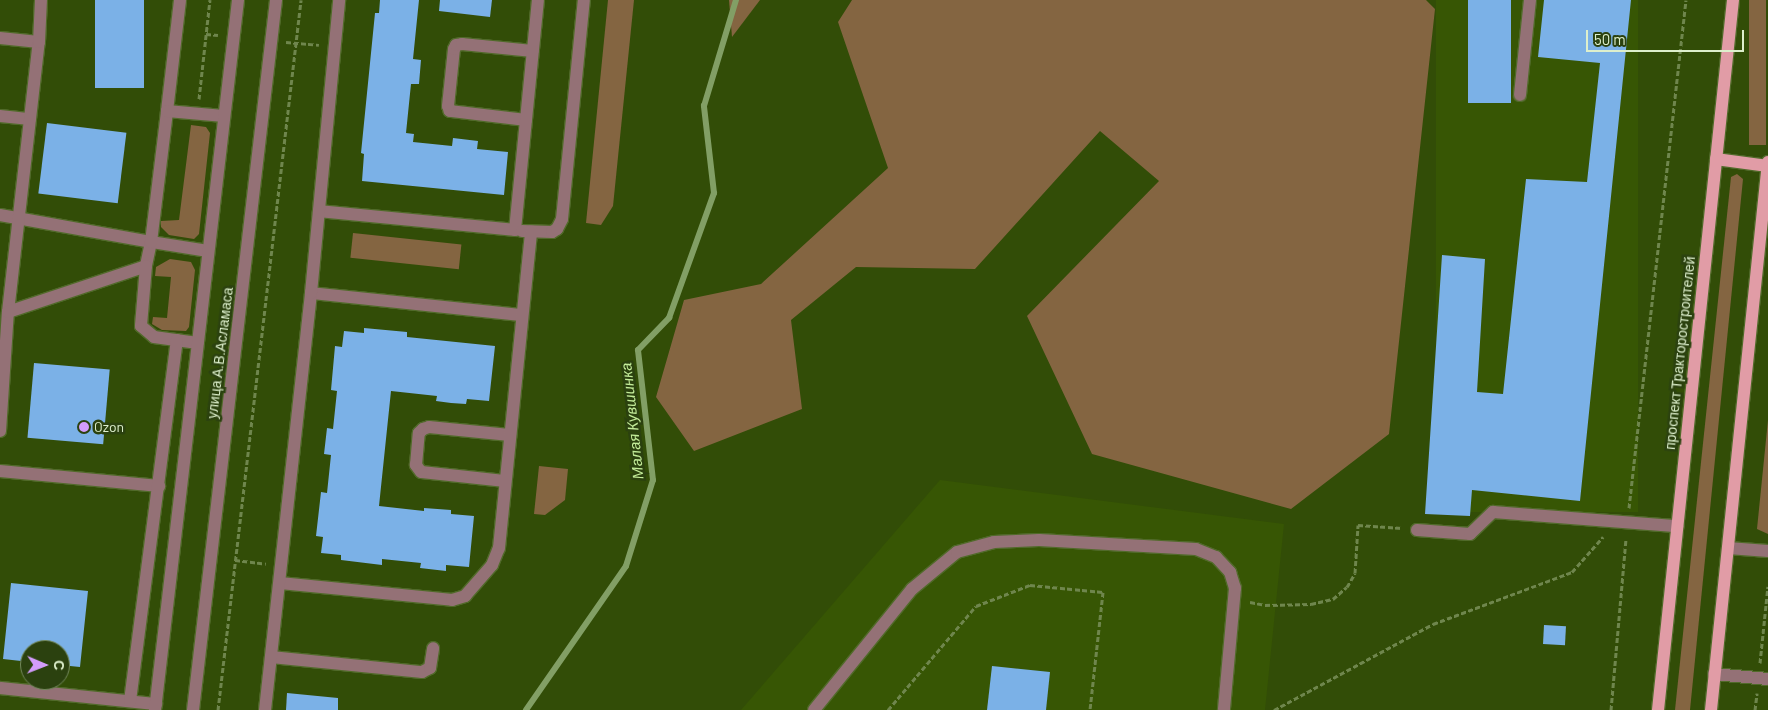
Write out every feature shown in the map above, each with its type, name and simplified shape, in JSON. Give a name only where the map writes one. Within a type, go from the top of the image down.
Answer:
[{"type":"main road","name":"проспект Тракторостроителей","points":[[1658,710],[1733,0]]},
{"type":"main road","points":[[1711,710],[1768,165],[1716,159]]},
{"type":"street","points":[[0,430],[3,354],[39,42],[41,0]]},
{"type":"street","points":[[180,0],[146,266],[141,326],[154,337],[198,343]]},
{"type":"street","name":"улица А.В.Асламаса","points":[[156,707],[238,0]]},
{"type":"street","name":"улица А.В.Асламаса","points":[[193,710],[276,0]]},
{"type":"street","points":[[265,710],[311,294],[340,0]]},
{"type":"street","points":[[515,230],[538,0]]},
{"type":"street","points":[[319,211],[530,232],[552,232],[557,229],[562,219],[584,0]]},
{"type":"street","points":[[1520,95],[1530,0]]},
{"type":"street","points":[[0,38],[39,42]]},
{"type":"street","points":[[526,120],[452,112],[448,106],[454,49],[459,44],[533,51]]},
{"type":"street","points":[[167,111],[224,116]]},
{"type":"street","points":[[0,116],[30,119]]},
{"type":"street","points":[[0,215],[208,251]]},
{"type":"street","points":[[280,583],[447,600],[461,598],[495,560],[499,548],[530,232]]},
{"type":"street","points":[[8,312],[146,266]]},
{"type":"street","points":[[311,294],[522,315]]},
{"type":"street","points":[[130,701],[177,340]]},
{"type":"street","points":[[506,481],[422,472],[416,465],[419,433],[429,427],[510,435]]},
{"type":"street","points":[[0,471],[159,486]]},
{"type":"street","points":[[1417,530],[1470,534],[1493,512],[1677,526]]},
{"type":"street","points":[[814,710],[912,589],[957,552],[994,542],[1039,540],[1196,549],[1207,552],[1224,565],[1233,580],[1234,597],[1224,710]]},
{"type":"street","points":[[1728,548],[1768,551]]},
{"type":"street","points":[[271,656],[422,672],[430,668],[433,648]]},
{"type":"street","points":[[1714,674],[1768,678]]},
{"type":"street","points":[[0,688],[130,701],[156,707]]},
{"type":"path","points":[[197,114],[210,0]]},
{"type":"path","points":[[218,710],[301,0]]},
{"type":"path","points":[[1611,710],[1622,522],[1686,0]]},
{"type":"path","points":[[206,34],[223,36]]},
{"type":"path","points":[[296,43],[335,47]]},
{"type":"path","points":[[1274,710],[1433,624],[1572,572],[1622,522]]},
{"type":"path","points":[[1234,597],[1266,605],[1315,603],[1330,600],[1345,589],[1356,573],[1358,525],[1417,530]]},
{"type":"path","points":[[235,560],[282,566]]},
{"type":"path","points":[[888,710],[976,606],[1030,584],[1103,592],[1090,710]]},
{"type":"path","points":[[1760,666],[1768,586]]},
{"type":"shaded area","points":[[608,0],[634,0],[613,206],[601,225],[586,223]]},
{"type":"shaded area","points":[[729,0],[760,0],[732,37]]},
{"type":"shaded area","points":[[852,0],[1426,0],[1435,9],[1389,434],[1291,509],[1092,454],[1027,316],[1159,181],[1100,131],[975,269],[856,267],[791,320],[802,409],[694,451],[656,397],[684,300],[761,284],[888,168],[838,22]]},
{"type":"shaded area","points":[[1436,0],[1638,0],[1638,512],[1436,512]]},
{"type":"shaded area","points":[[1749,0],[1766,0],[1766,145],[1749,145]]},
{"type":"shaded area","points":[[191,125],[206,127],[210,133],[199,234],[194,239],[169,235],[161,227],[161,221],[179,220]]},
{"type":"shaded area","points":[[1737,174],[1743,179],[1690,710],[1675,710],[1731,177]]},
{"type":"shaded area","points":[[353,233],[461,244],[459,269],[350,258]]},
{"type":"shaded area","points":[[170,259],[191,262],[195,270],[189,327],[186,331],[162,330],[152,324],[153,317],[167,318],[171,277],[155,276],[156,267]]},
{"type":"shaded area","points":[[1768,420],[1768,534],[1757,529]]},
{"type":"shaded area","points":[[539,466],[568,469],[565,500],[545,515],[534,514]]},
{"type":"shaded area","points":[[940,480],[1284,524],[1265,710],[741,710]]},
{"type":"building","points":[[95,0],[144,0],[144,88],[95,88]]},
{"type":"building","points":[[380,0],[419,0],[413,59],[421,60],[419,84],[411,84],[406,133],[414,134],[413,142],[452,146],[453,138],[478,141],[477,149],[508,152],[504,195],[362,181],[364,154],[361,153],[375,13],[379,13]]},
{"type":"building","points":[[440,0],[492,0],[490,17],[439,11]]},
{"type":"building","points":[[1468,0],[1511,0],[1511,103],[1468,103]]},
{"type":"building","points":[[1544,0],[1631,0],[1580,501],[1472,490],[1470,516],[1425,514],[1442,255],[1485,259],[1477,392],[1503,394],[1526,179],[1587,182],[1600,63],[1538,57]]},
{"type":"building","points":[[47,123],[126,133],[118,203],[38,193]]},
{"type":"building","points":[[364,328],[407,332],[407,337],[495,346],[489,401],[467,399],[466,404],[451,403],[436,401],[437,396],[391,391],[379,506],[424,511],[424,508],[451,510],[451,514],[474,516],[469,567],[446,565],[446,571],[420,568],[421,563],[382,559],[382,565],[341,560],[341,555],[321,553],[323,537],[316,536],[321,492],[327,493],[331,455],[324,454],[327,428],[333,429],[337,391],[331,390],[335,346],[342,347],[344,331],[364,333]]},
{"type":"building","points":[[34,363],[110,370],[103,444],[27,438]]},
{"type":"building","points":[[11,583],[88,591],[80,667],[70,666],[70,640],[20,640],[20,661],[3,659]]},
{"type":"building","points":[[1544,625],[1566,626],[1565,645],[1543,644]]},
{"type":"building","points":[[992,666],[1050,672],[1046,710],[987,710]]},
{"type":"building","points":[[287,693],[338,698],[338,710],[286,710]]},
{"type":"waterway","name":"Малая Кувшинка","points":[[526,710],[626,566],[653,480],[638,350],[669,318],[714,193],[704,106],[736,0]]},
{"type":"place","name":"Ozon","points":[[84,427]]}]
